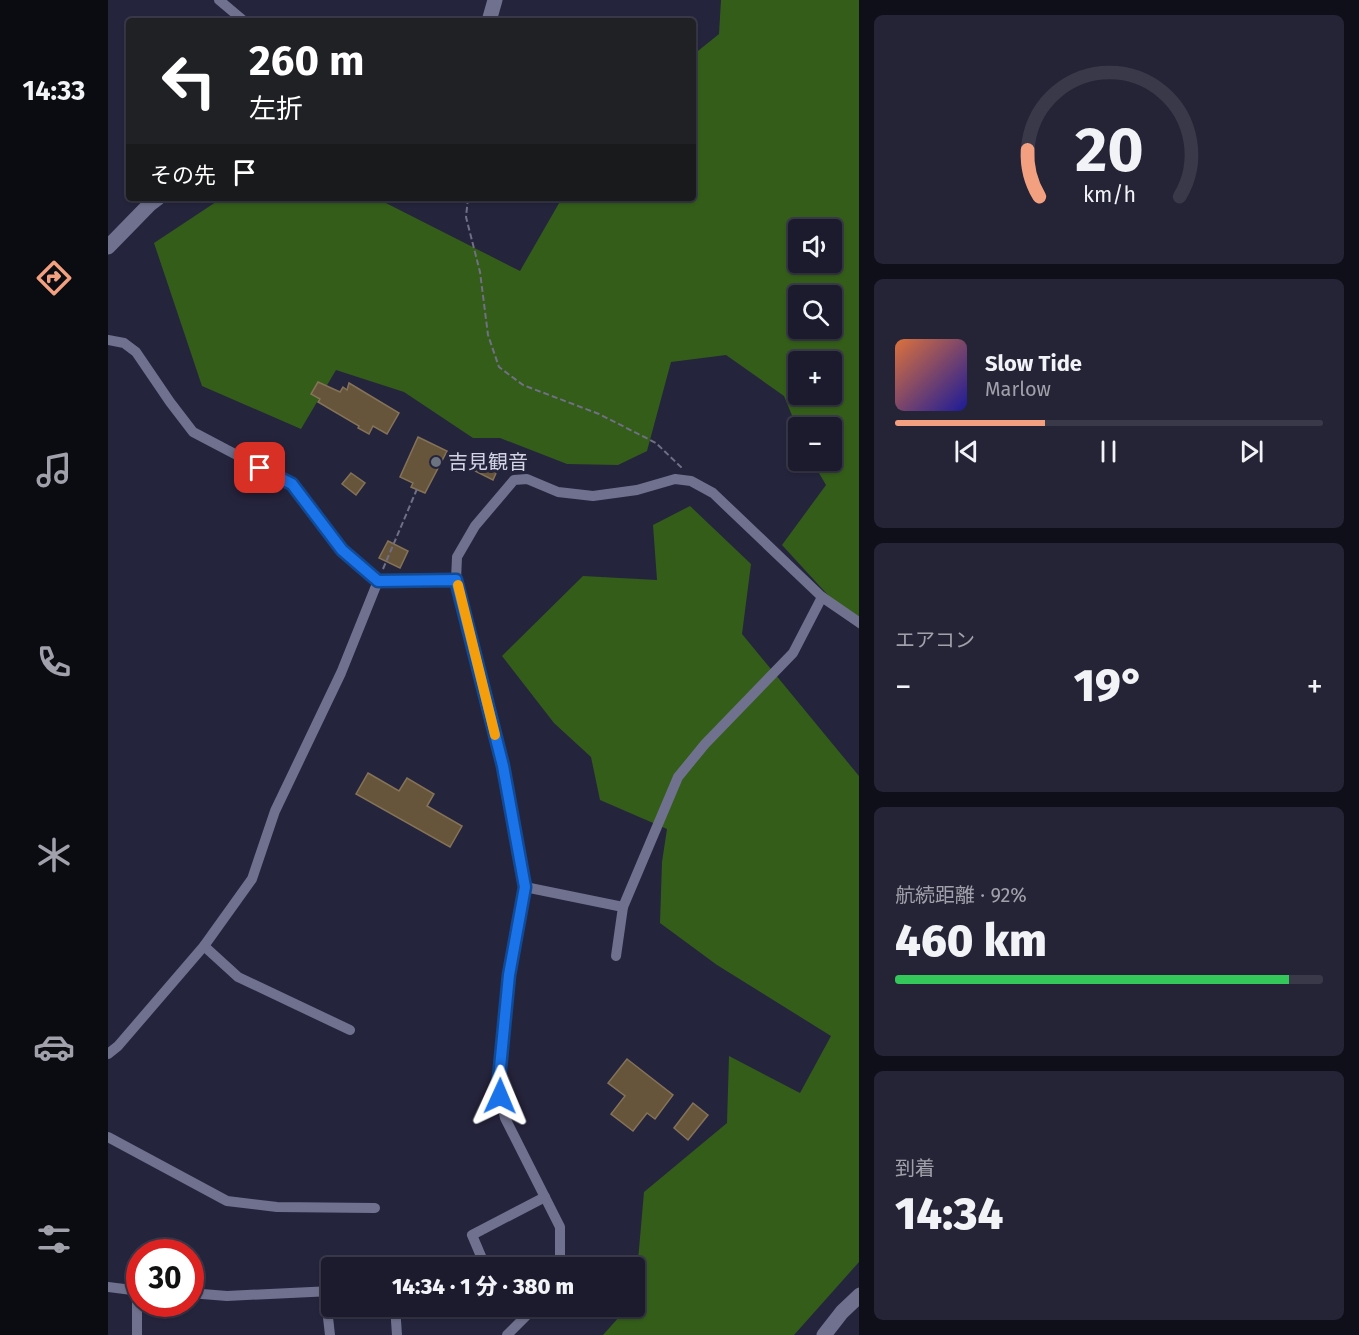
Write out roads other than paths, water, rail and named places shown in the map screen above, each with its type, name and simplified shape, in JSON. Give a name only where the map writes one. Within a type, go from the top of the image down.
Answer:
[{"type":"street","points":[[219,0],[240,18]]},
{"type":"street","points":[[490,18],[495,0]]},
{"type":"street","points":[[108,247],[154,201]]},
{"type":"street","points":[[108,340],[124,343],[136,352],[193,432],[292,484],[342,550],[378,581],[456,580]]},
{"type":"street","points":[[560,1257],[560,1227],[505,1118],[500,1096],[499,1078],[509,975],[525,887],[503,766],[456,580],[458,557],[475,526],[514,480],[527,479],[558,492],[593,496],[637,490],[675,479],[691,481],[713,493],[822,597],[859,622]]},
{"type":"street","points":[[108,1054],[118,1046],[204,946],[252,879],[276,811],[341,673],[378,581]]},
{"type":"street","points":[[616,956],[622,907],[678,777],[705,744],[793,653],[822,597]]},
{"type":"street","points":[[525,887],[622,907]]},
{"type":"street","points":[[204,946],[238,977],[350,1030]]},
{"type":"street","points":[[108,1137],[227,1201],[277,1207],[375,1208]]},
{"type":"street","points":[[481,1257],[472,1235],[545,1197]]},
{"type":"street","points":[[108,1287],[126,1289]]},
{"type":"street","points":[[204,1294],[227,1296],[321,1291]]},
{"type":"street","points":[[824,1335],[842,1312],[859,1296]]},
{"type":"street","points":[[137,1317],[137,1335]]},
{"type":"street","points":[[329,1317],[330,1335]]},
{"type":"street","points":[[396,1317],[398,1335]]},
{"type":"street","points":[[507,1335],[525,1317]]},
{"type":"place","name":"吉見観音","points":[[436,462]]}]
